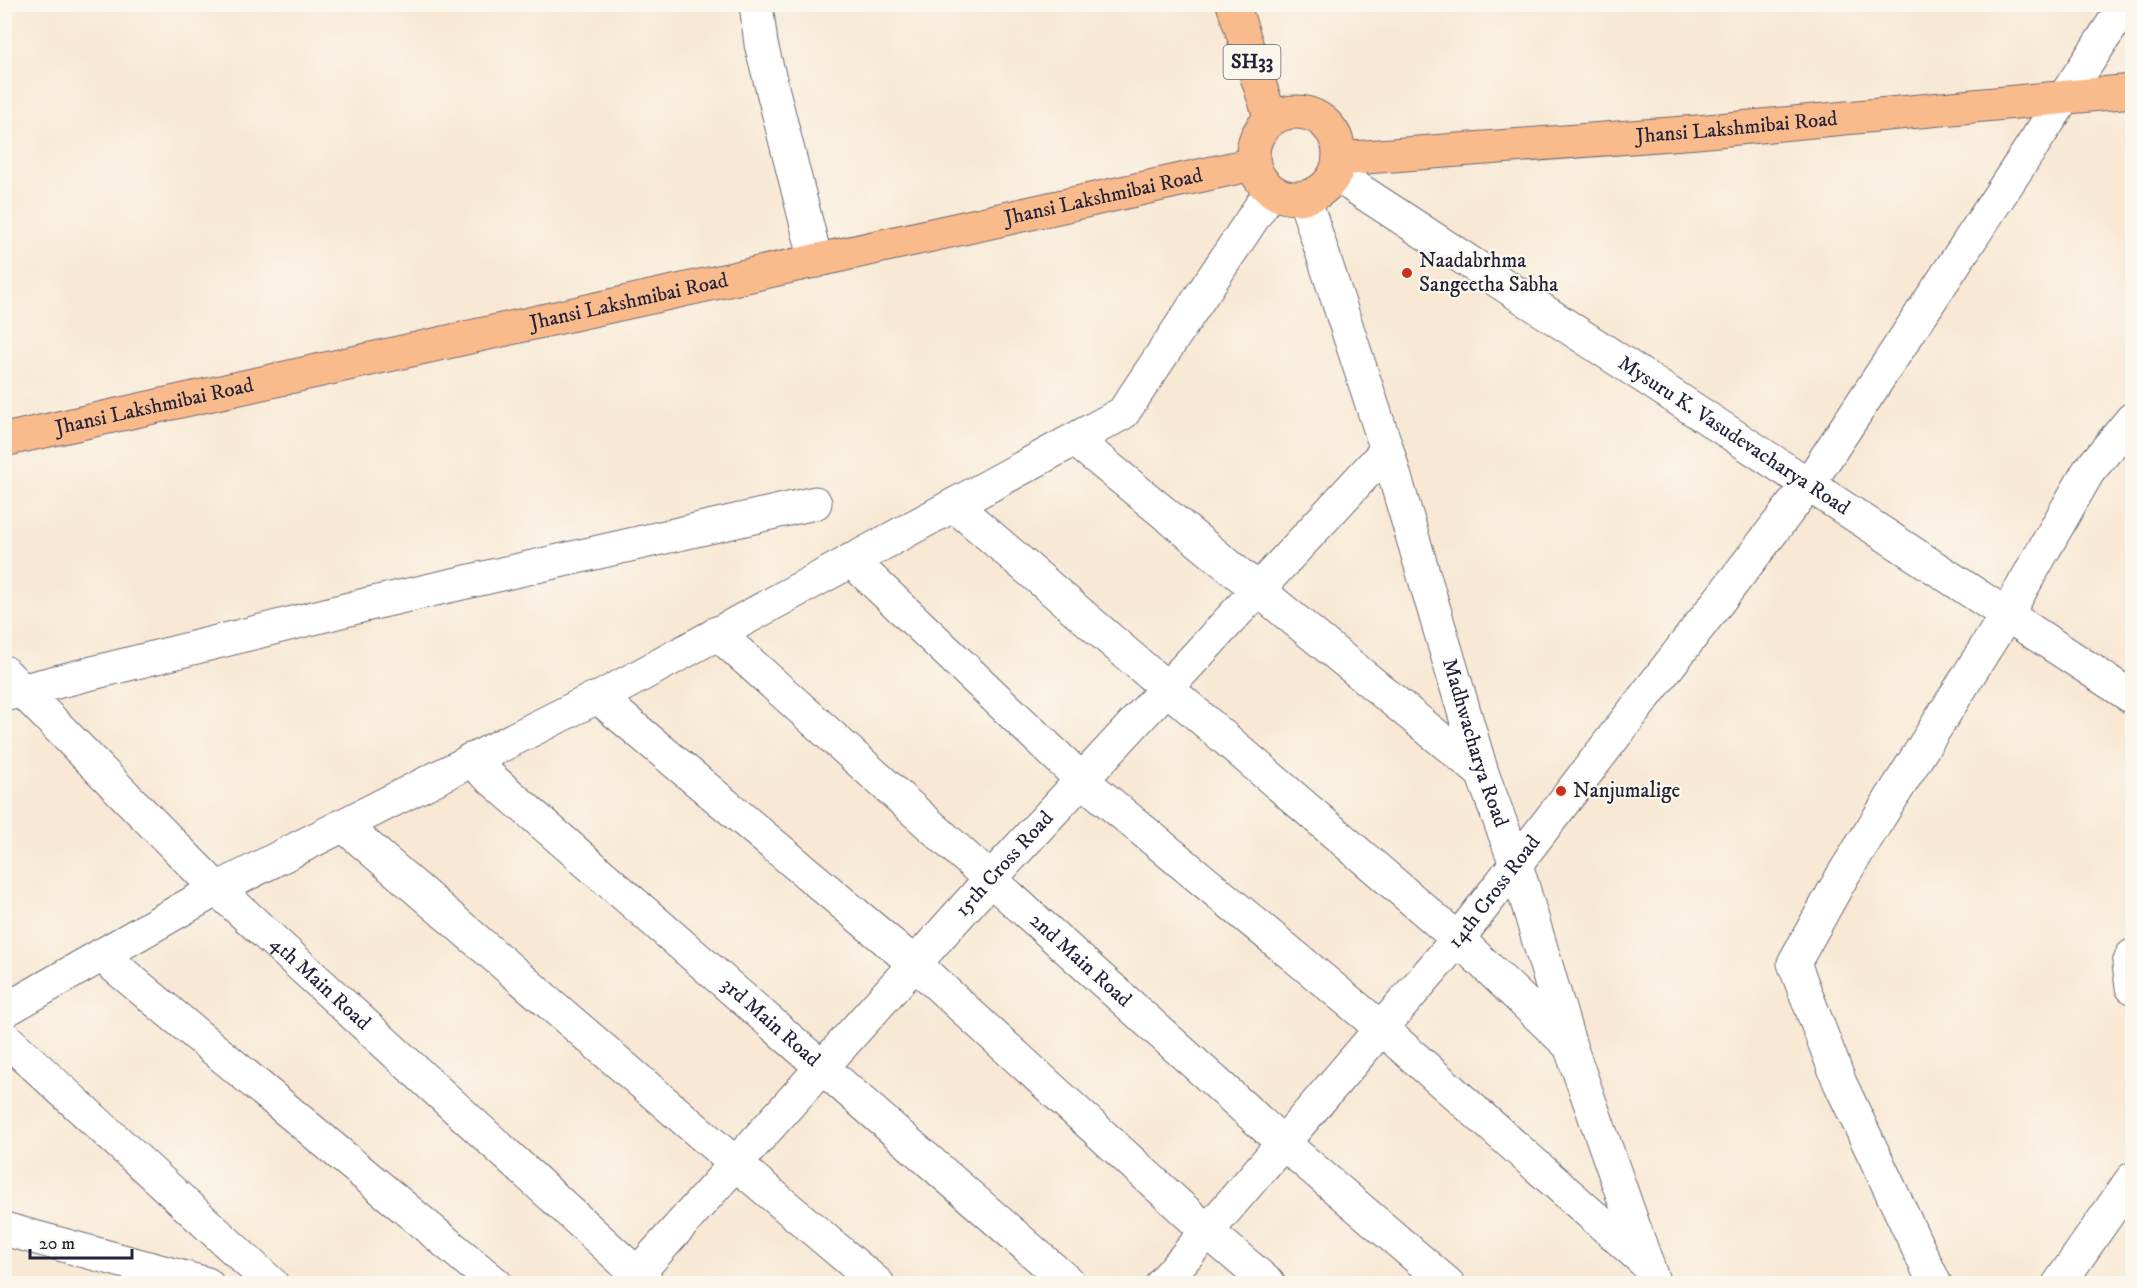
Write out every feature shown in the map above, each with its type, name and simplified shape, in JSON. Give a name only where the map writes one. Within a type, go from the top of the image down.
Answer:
[{"type":"main road","name":"SH33","points":[[1233,4],[1271,119]]},
{"type":"main road","name":"Jhansi Lakshmibai Road","points":[[1337,166],[2133,91]]},
{"type":"main road","points":[[1307,112],[1318,117],[1328,125],[1339,147],[1337,166],[1327,185],[1317,193],[1304,197],[1281,196],[1271,191],[1263,184],[1253,164],[1252,151],[1262,127],[1282,113],[1307,112]]},
{"type":"main road","name":"Jhansi Lakshmibai Road","points":[[4,440],[1253,164]]},
{"type":"street","points":[[756,4],[761,44],[816,261]]},
{"type":"street","name":"14th Cross Road","points":[[1162,1284],[1458,939],[1808,485],[2126,4]]},
{"type":"street","name":"Mysuru K. Vasudevacharya Road","points":[[1337,166],[1808,485],[2133,697]]},
{"type":"street","points":[[4,1011],[217,889],[592,699],[599,698],[1123,413],[1271,191]]},
{"type":"street","name":"Madhwacharya Road","points":[[1304,197],[1387,450],[1482,773],[1516,864],[1570,1046],[1650,1274]]},
{"type":"street","points":[[1935,1284],[1840,1083],[1794,963],[1843,875],[2007,615],[2088,472],[2133,419]]},
{"type":"street","points":[[1075,440],[1482,773]]},
{"type":"street","name":"15th Cross Road","points":[[638,1280],[735,1164],[989,880],[1387,450]]},
{"type":"street","points":[[10,685],[815,503]]},
{"type":"street","points":[[954,505],[1458,939],[1570,1046]]},
{"type":"street","points":[[851,560],[1082,780],[1381,1028],[1650,1274]]},
{"type":"street","name":"2nd Main Road","points":[[717,633],[1283,1143],[1449,1284]]},
{"type":"street","name":"4th Main Road","points":[[10,685],[217,889],[638,1280]]},
{"type":"street","points":[[599,698],[915,964],[1269,1284]]},
{"type":"street","name":"3rd Main Road","points":[[471,760],[1070,1284]]},
{"type":"street","points":[[343,825],[735,1164],[878,1284]]},
{"type":"street","points":[[101,955],[496,1284]]},
{"type":"street","points":[[2133,956],[2129,964],[2133,987]]},
{"type":"street","points":[[4,1037],[272,1284]]},
{"type":"street","points":[[2059,1284],[2133,1179]]},
{"type":"street","points":[[4,1229],[126,1274],[207,1284]]},
{"type":"place","name":"Naadabrhma Sangeetha Sabha","points":[[1407,273]]},
{"type":"place","name":"Nanjumalige","points":[[1561,791]]}]
